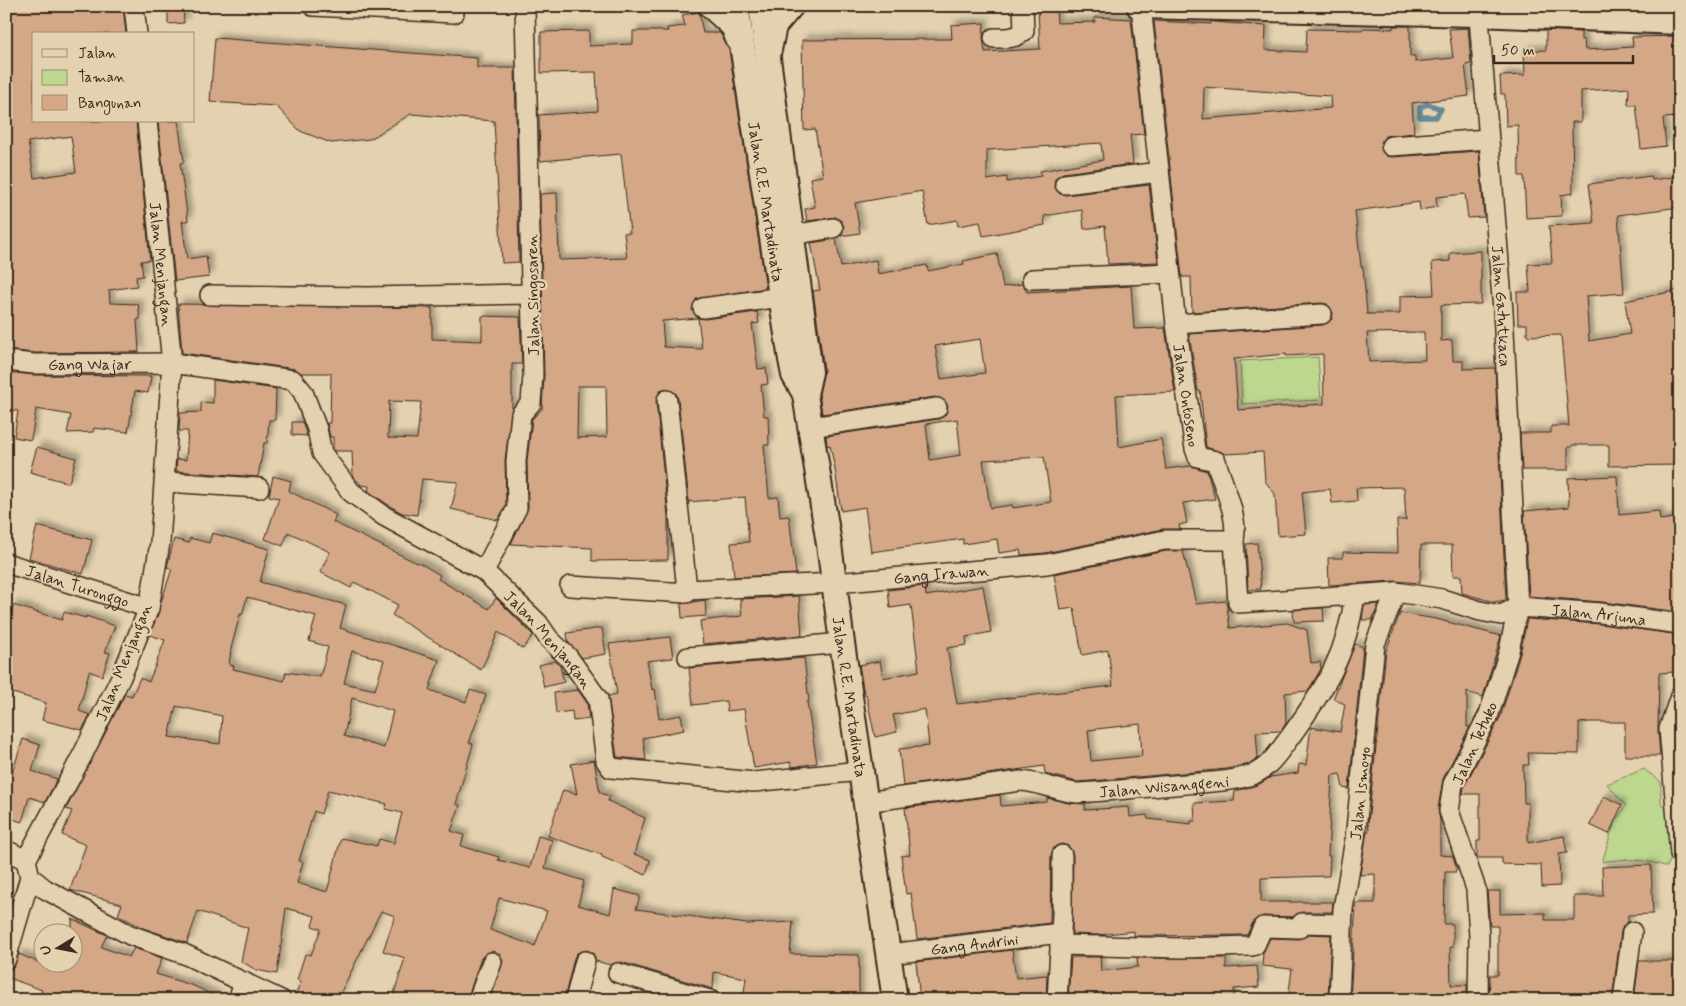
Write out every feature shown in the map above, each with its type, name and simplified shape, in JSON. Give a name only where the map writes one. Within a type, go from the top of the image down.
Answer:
[{"type":"main road","points":[[712,6],[732,26],[743,50]]},
{"type":"main road","name":"Jalan R.E. Martadinata","points":[[736,6],[794,375],[806,394]]},
{"type":"main road","name":"Jalan R.E. Martadinata","points":[[761,6],[810,372],[806,394],[835,583],[860,771],[890,954],[895,1000]]},
{"type":"main road","points":[[768,56],[774,26],[791,6]]},
{"type":"main road","points":[[1140,6],[1478,10],[1680,22]]},
{"type":"street","points":[[134,6],[137,32]]},
{"type":"street","points":[[313,6],[454,13],[454,6]]},
{"type":"street","name":"Jalan Singosaren","points":[[484,571],[517,508],[516,461],[521,414],[531,403],[533,375],[524,6]]},
{"type":"street","points":[[994,38],[1010,38],[1018,36],[1024,31],[1023,6]]},
{"type":"street","name":"Jalan Ontoseno","points":[[1140,6],[1176,324],[1195,448],[1198,457],[1216,461],[1232,510],[1236,530],[1234,540],[1238,603],[1396,592],[1442,599],[1480,611],[1501,615],[1518,606]]},
{"type":"street","name":"Jalan Gatutkaca","points":[[1478,10],[1503,311],[1518,606]]},
{"type":"street","name":"Jalan Menjangan","points":[[6,959],[28,869],[108,703],[148,608],[160,543],[166,482],[172,363],[147,122]]},
{"type":"street","points":[[1391,146],[1488,139]]},
{"type":"street","points":[[1065,184],[1159,172]]},
{"type":"street","points":[[792,235],[833,228]]},
{"type":"street","points":[[1032,279],[1170,272]]},
{"type":"street","points":[[210,295],[368,297],[532,294]]},
{"type":"street","points":[[703,308],[781,297]]},
{"type":"street","points":[[1176,324],[1322,314]]},
{"type":"street","name":"Gang Wajar","points":[[6,362],[34,364],[172,363],[297,382],[303,392],[317,430],[322,453],[351,492],[384,516],[484,571]]},
{"type":"street","points":[[667,400],[687,590]]},
{"type":"street","points":[[811,426],[937,408]]},
{"type":"street","points":[[166,482],[259,488]]},
{"type":"street","name":"Gang Irawan","points":[[570,586],[686,593],[687,590],[835,583],[1047,564],[1164,540],[1234,540]]},
{"type":"street","name":"Jalan Turonggo","points":[[6,564],[148,608]]},
{"type":"street","name":"Jalan Menjangan","points":[[484,571],[538,623],[549,639],[568,657],[594,691],[598,699],[606,760],[611,768],[754,782],[860,771]]},
{"type":"street","name":"Jalan Ismoyo","points":[[1339,1000],[1342,924],[1355,839],[1375,644],[1396,592]]},
{"type":"street","name":"Jalan Wisanggeni","points":[[865,802],[1021,782],[1038,783],[1063,791],[1077,793],[1221,781],[1252,775],[1263,769],[1276,756],[1324,689],[1336,666],[1351,622],[1355,594]]},
{"type":"street","name":"Jalan Arjuna","points":[[1518,606],[1601,613],[1680,624]]},
{"type":"street","name":"Jalan Tetuko","points":[[1478,1000],[1479,937],[1476,889],[1449,811],[1453,784],[1489,714],[1509,650],[1518,606]]},
{"type":"street","points":[[688,657],[842,643]]},
{"type":"street","points":[[1680,696],[1669,728],[1670,764],[1680,854]]},
{"type":"street","points":[[6,850],[28,869],[45,889],[130,934],[184,954],[280,1000]]},
{"type":"street","points":[[1056,1000],[1062,855]]},
{"type":"street","name":"Gang Andrini","points":[[890,954],[1060,939],[1182,948],[1252,946],[1256,945],[1263,927],[1299,928],[1302,923],[1342,924]]},
{"type":"street","points":[[1623,1000],[1632,932]]},
{"type":"street","points":[[478,1000],[492,962]]},
{"type":"street","points":[[575,1000],[585,962]]},
{"type":"street","points":[[618,973],[710,1000]]},
{"type":"street","points":[[238,1000],[244,982]]},
{"type":"green space","points":[[1318,357],[1321,400],[1242,404],[1240,361]]},
{"type":"green space","points":[[1644,769],[1661,782],[1661,803],[1676,818],[1680,863],[1670,860],[1667,867],[1635,860],[1602,862],[1614,824],[1626,806],[1607,784]]},
{"type":"building","points":[[6,6],[123,6],[126,32],[32,32],[32,122],[136,122],[150,260],[141,261],[143,276],[136,277],[137,286],[109,290],[110,303],[138,304],[140,319],[137,320],[139,352],[35,353],[6,350]],"holes":[[[71,136],[76,172],[34,178],[28,142]]]},
{"type":"building","points":[[168,6],[183,6],[184,23],[168,24]]},
{"type":"building","points":[[1056,9],[1057,23],[1095,22],[1095,17],[1131,19],[1144,134],[1130,135],[1133,164],[1063,173],[1055,179],[1054,186],[1060,194],[1066,195],[1149,185],[1158,262],[1108,264],[1105,226],[1084,229],[1082,210],[1044,216],[1045,225],[983,236],[980,222],[958,226],[957,220],[928,225],[922,191],[855,203],[860,233],[841,236],[844,226],[836,217],[807,221],[805,209],[815,207],[810,178],[823,176],[815,129],[804,130],[802,40],[952,39],[951,25],[984,23],[983,38],[985,52],[1040,49],[1038,10]],"holes":[[[1101,143],[1103,160],[1040,171],[1041,176],[1007,182],[1007,177],[987,180],[987,150]]]},
{"type":"building","points":[[699,12],[703,33],[720,33],[729,49],[766,288],[696,299],[692,309],[698,318],[705,319],[757,312],[759,323],[752,324],[758,369],[766,368],[768,384],[761,385],[764,416],[768,416],[769,445],[764,445],[769,498],[778,497],[780,517],[789,516],[796,574],[734,577],[731,543],[749,542],[745,497],[689,502],[678,399],[676,393],[666,389],[660,391],[656,401],[668,516],[668,560],[592,561],[592,548],[511,544],[528,508],[527,461],[532,419],[542,409],[544,375],[540,194],[557,193],[559,260],[627,258],[624,233],[630,233],[621,154],[540,161],[539,115],[598,111],[596,72],[541,73],[541,32],[589,31],[589,46],[633,44],[633,31],[668,31],[667,28],[685,26],[682,15]],"holes":[[[698,318],[702,349],[664,347],[662,321]],[[578,386],[606,386],[607,437],[577,438]]]},
{"type":"building","points":[[1154,21],[1211,24],[1211,21],[1266,26],[1265,50],[1306,52],[1307,29],[1363,30],[1363,28],[1393,29],[1393,26],[1410,26],[1410,56],[1415,56],[1415,62],[1453,58],[1449,29],[1468,28],[1471,64],[1465,65],[1469,96],[1412,103],[1414,133],[1385,136],[1380,147],[1386,156],[1392,157],[1479,151],[1484,217],[1468,218],[1465,194],[1436,197],[1437,207],[1420,210],[1419,202],[1355,211],[1367,314],[1400,314],[1400,296],[1434,295],[1432,262],[1450,261],[1450,253],[1481,251],[1481,304],[1441,305],[1441,341],[1452,340],[1453,361],[1463,361],[1463,369],[1495,368],[1506,600],[1494,602],[1462,593],[1461,576],[1453,576],[1452,545],[1421,545],[1420,583],[1395,581],[1329,585],[1328,558],[1343,558],[1343,552],[1398,553],[1397,520],[1406,520],[1404,487],[1356,488],[1357,501],[1332,503],[1330,489],[1302,492],[1306,534],[1278,536],[1275,494],[1265,481],[1263,452],[1225,454],[1206,447],[1200,391],[1198,391],[1189,334],[1323,325],[1332,319],[1333,313],[1327,304],[1321,303],[1192,312],[1191,277],[1182,277]],"holes":[[[1204,87],[1330,96],[1331,108],[1203,119]],[[1424,332],[1425,360],[1369,362],[1367,333]],[[1286,354],[1286,356],[1323,354],[1324,404],[1238,410],[1234,359]]]},
{"type":"building","points":[[1546,30],[1581,32],[1581,40],[1584,40],[1585,50],[1633,47],[1632,37],[1680,36],[1680,117],[1663,118],[1666,146],[1641,149],[1636,105],[1628,105],[1629,88],[1581,91],[1581,122],[1572,122],[1573,193],[1561,195],[1562,216],[1526,218],[1524,176],[1519,176],[1518,125],[1506,126],[1505,94],[1501,94],[1500,76],[1525,75],[1524,51],[1546,50]]},
{"type":"building","points":[[215,38],[477,58],[477,68],[515,68],[519,262],[502,263],[494,121],[411,114],[370,139],[331,143],[300,131],[276,106],[210,102]]},
{"type":"building","points":[[158,122],[178,122],[184,162],[180,163],[188,221],[182,221],[187,259],[206,256],[209,277],[175,281]]},
{"type":"building","points":[[1651,176],[1652,180],[1680,176],[1680,207],[1618,215],[1624,293],[1586,296],[1589,341],[1630,334],[1625,301],[1680,290],[1680,465],[1609,466],[1609,445],[1572,445],[1572,447],[1568,447],[1568,470],[1522,470],[1520,433],[1551,433],[1551,426],[1569,426],[1561,335],[1527,336],[1527,324],[1518,324],[1517,292],[1530,292],[1528,264],[1552,263],[1549,226],[1594,223],[1589,184]]},
{"type":"building","points":[[836,239],[841,267],[876,260],[878,274],[927,265],[928,271],[964,264],[963,261],[997,254],[1003,287],[1022,284],[1027,292],[1131,286],[1134,329],[1165,328],[1175,392],[1116,395],[1119,447],[1161,439],[1166,469],[1191,466],[1207,471],[1215,499],[1183,503],[1187,523],[1179,525],[1180,529],[1163,529],[1045,553],[1021,555],[1020,550],[999,553],[997,539],[963,544],[963,539],[871,552],[865,507],[841,511],[835,469],[830,445],[827,446],[826,436],[939,419],[944,416],[948,407],[945,401],[935,397],[822,414],[819,394],[824,370],[813,291],[820,290],[811,243]],"holes":[[[980,339],[985,373],[941,379],[935,346]],[[957,419],[961,455],[930,460],[926,424]],[[1044,457],[1051,502],[1013,508],[1012,505],[990,508],[983,460]]]},
{"type":"building","points":[[178,304],[432,308],[432,339],[482,341],[482,316],[520,317],[522,364],[512,364],[512,408],[505,460],[506,505],[498,520],[451,509],[458,482],[422,479],[417,515],[402,513],[368,491],[369,486],[361,485],[353,476],[352,451],[335,451],[333,448],[333,437],[330,437],[327,423],[330,423],[331,373],[301,373],[295,369],[182,353]],"holes":[[[389,401],[421,402],[417,439],[388,438]]]},
{"type":"building","points":[[6,372],[34,375],[151,376],[148,393],[135,391],[128,432],[94,428],[93,432],[67,433],[71,415],[36,409],[31,440],[14,437],[18,411],[6,409]]},
{"type":"building","points":[[213,380],[276,389],[275,420],[269,420],[267,443],[264,443],[258,477],[176,471],[177,459],[186,460],[188,431],[179,431],[180,413],[201,412],[201,402],[213,403]]},
{"type":"building","points":[[292,422],[302,422],[307,436],[292,435]]},
{"type":"building","points":[[37,447],[76,458],[69,483],[30,472]]},
{"type":"building","points":[[273,476],[291,481],[289,491],[336,515],[333,522],[418,562],[440,575],[438,579],[489,609],[496,598],[533,635],[523,649],[498,632],[481,670],[392,615],[398,605],[354,582],[351,588],[320,572],[330,552],[288,532],[283,546],[265,539],[279,498],[269,496]]},
{"type":"building","points":[[1617,476],[1619,515],[1659,511],[1660,520],[1680,517],[1680,540],[1678,541],[1680,572],[1677,573],[1679,610],[1672,611],[1602,602],[1529,596],[1524,511],[1569,507],[1568,478]]},
{"type":"building","points":[[37,526],[92,540],[83,574],[29,558]]},
{"type":"building","points":[[212,533],[269,549],[260,582],[346,605],[340,628],[439,660],[429,690],[466,702],[470,690],[486,695],[469,743],[473,744],[456,804],[460,805],[451,831],[464,835],[461,846],[499,857],[498,860],[530,868],[538,836],[552,840],[545,868],[584,881],[578,905],[610,914],[614,889],[640,896],[636,909],[747,924],[793,922],[790,954],[859,955],[859,1000],[743,1000],[746,978],[714,972],[713,989],[621,962],[610,965],[596,961],[593,953],[587,950],[577,953],[574,958],[564,1000],[490,1000],[503,961],[500,954],[491,951],[481,958],[467,1000],[392,1000],[405,958],[383,951],[395,916],[381,911],[337,1000],[293,1000],[301,981],[297,980],[305,954],[311,955],[321,929],[312,926],[315,916],[286,908],[277,974],[256,970],[241,961],[248,928],[198,911],[187,943],[143,928],[118,915],[122,904],[70,890],[86,845],[62,835],[72,811],[66,809],[125,694],[132,696],[140,678],[149,682],[165,640],[150,635],[172,569],[167,567],[174,539],[189,543],[190,538],[209,543]],"holes":[[[247,597],[316,616],[309,641],[328,647],[320,677],[286,672],[284,681],[233,669],[234,666],[229,665],[231,649],[240,614],[242,615]],[[352,651],[384,660],[375,690],[344,683]],[[352,698],[393,711],[384,748],[344,736]],[[176,706],[222,716],[220,744],[169,737]],[[328,790],[387,804],[385,809],[402,813],[394,843],[379,839],[377,846],[341,838],[327,892],[297,883],[303,862],[299,861],[314,811],[321,814]],[[499,898],[547,911],[535,946],[490,930]]]},
{"type":"building","points":[[1257,543],[1261,589],[1248,590],[1246,544]]},
{"type":"building","points":[[1166,551],[1183,551],[1196,604],[1226,601],[1230,628],[1287,623],[1307,630],[1311,663],[1320,662],[1321,669],[1308,691],[1285,693],[1286,723],[1281,731],[1256,732],[1258,758],[1250,764],[1227,769],[1077,782],[1045,774],[1044,766],[903,786],[899,749],[929,746],[925,709],[893,715],[897,732],[875,737],[859,665],[880,661],[883,678],[919,671],[911,605],[890,608],[888,590],[925,586],[926,596],[983,586],[991,632],[966,637],[967,645],[947,648],[957,704],[1113,686],[1108,650],[1082,655],[1074,608],[1060,610],[1054,574]],"holes":[[[1140,724],[1142,756],[1091,761],[1088,730]]]},
{"type":"building","points":[[799,596],[802,635],[703,644],[700,621],[742,616],[740,599]]},
{"type":"building","points":[[705,600],[706,616],[682,618],[681,604]]},
{"type":"building","points":[[1379,604],[1372,620],[1362,620],[1364,605]]},
{"type":"building","points":[[13,605],[62,620],[64,612],[86,618],[86,616],[115,626],[105,652],[110,653],[102,676],[89,671],[79,711],[90,715],[82,730],[42,720],[46,703],[6,691],[6,632]]},
{"type":"building","points":[[1323,608],[1324,621],[1294,622],[1293,610]]},
{"type":"building","points":[[1400,613],[1436,619],[1501,636],[1483,697],[1467,692],[1467,727],[1470,727],[1443,779],[1438,809],[1440,855],[1453,856],[1456,866],[1456,872],[1445,872],[1444,924],[1453,924],[1453,947],[1450,947],[1451,985],[1467,985],[1467,1000],[1350,1000],[1356,903],[1375,903],[1375,874],[1360,875],[1367,831],[1369,831],[1368,823],[1386,651]]},
{"type":"building","points":[[1527,619],[1600,624],[1673,634],[1675,672],[1659,673],[1658,730],[1660,756],[1625,756],[1625,722],[1579,723],[1579,754],[1528,753],[1529,765],[1523,765],[1524,803],[1528,803],[1528,843],[1564,836],[1567,853],[1559,854],[1560,886],[1542,887],[1541,865],[1502,864],[1502,858],[1477,858],[1477,841],[1480,841],[1480,794],[1463,794],[1464,787],[1500,718],[1520,654]]},
{"type":"building","points":[[602,628],[606,654],[582,658],[568,642],[567,633]]},
{"type":"building","points":[[670,637],[673,658],[647,661],[652,690],[655,689],[659,719],[681,715],[684,730],[643,738],[646,760],[617,757],[608,696],[617,694],[609,644]]},
{"type":"building","points":[[1355,644],[1363,647],[1349,789],[1343,788],[1340,774],[1332,775],[1328,856],[1330,856],[1329,876],[1261,878],[1261,902],[1333,902],[1332,912],[1302,912],[1293,917],[1263,916],[1253,922],[1247,935],[1134,936],[1134,931],[1098,935],[1072,934],[1073,855],[1068,846],[1062,844],[1056,846],[1051,855],[1050,923],[917,939],[911,893],[906,894],[901,856],[910,855],[905,808],[1000,795],[1001,806],[1047,802],[1047,798],[1068,803],[1085,804],[1085,810],[1129,807],[1130,817],[1147,815],[1148,819],[1191,824],[1191,821],[1195,821],[1194,803],[1234,801],[1235,791],[1258,785],[1271,777],[1298,773],[1299,764],[1306,765],[1311,727],[1340,732],[1345,704],[1333,699]]},
{"type":"building","points":[[804,658],[809,702],[807,702],[817,763],[792,767],[791,762],[754,768],[744,709],[727,711],[726,701],[693,705],[689,668]]},
{"type":"building","points":[[555,661],[560,666],[564,682],[544,687],[539,665]]},
{"type":"building","points":[[578,690],[587,703],[589,719],[573,721],[572,711],[556,713],[554,693]]},
{"type":"building","points":[[23,739],[40,745],[32,771],[57,779],[45,802],[29,797],[22,822],[6,817],[6,792]]},
{"type":"building","points":[[594,760],[600,793],[610,796],[608,801],[645,818],[634,854],[650,860],[646,875],[602,857],[602,855],[548,836],[563,790],[577,794],[571,764]]},
{"type":"building","points":[[1604,796],[1622,805],[1609,834],[1590,825]]},
{"type":"building","points":[[1651,865],[1653,914],[1628,915],[1628,922],[1621,931],[1612,1000],[1570,1000],[1560,996],[1528,997],[1528,1000],[1489,1000],[1490,975],[1498,975],[1498,926],[1490,926],[1487,891],[1500,891],[1500,914],[1545,913],[1545,920],[1574,920],[1574,896],[1603,896],[1602,867]]},
{"type":"building","points":[[72,919],[107,935],[101,947],[129,957],[134,948],[162,958],[156,974],[194,986],[223,1000],[38,1000],[42,990],[6,977],[7,970],[14,967],[19,954],[32,960],[32,974],[82,974],[82,924],[72,924]]},
{"type":"building","points":[[1308,934],[1331,935],[1328,1000],[1288,1000],[1292,969],[1262,966],[1263,953],[1270,938],[1299,939]]},
{"type":"building","points":[[1012,950],[1016,978],[1047,975],[1046,1000],[920,1000],[916,962]]},
{"type":"building","points":[[1071,957],[1100,957],[1101,971],[1138,967],[1137,958],[1226,958],[1226,968],[1257,966],[1259,987],[1234,989],[1234,998],[1068,1000]]},
{"type":"building","points":[[1639,961],[1674,961],[1674,985],[1678,985],[1678,1000],[1634,1000]]},
{"type":"waterway","points":[[1428,104],[1441,109],[1436,117],[1420,117],[1420,107],[1428,104]]}]
